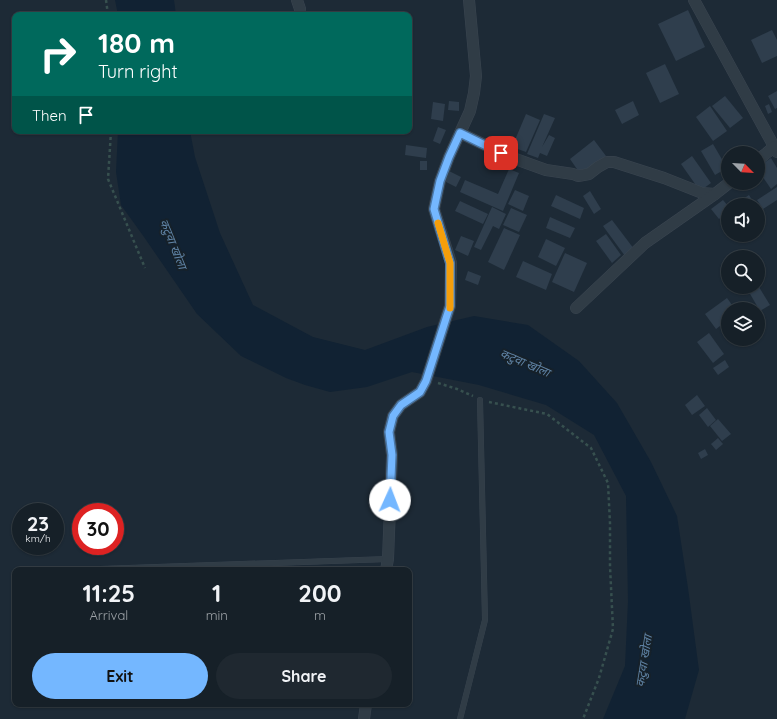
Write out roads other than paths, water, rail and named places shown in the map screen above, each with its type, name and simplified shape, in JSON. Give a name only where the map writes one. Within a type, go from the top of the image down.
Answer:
[{"type":"street","points":[[387,564],[392,455],[389,432],[393,416],[401,405],[420,392],[426,381],[450,306],[450,263],[434,209],[440,181],[470,110],[474,93],[476,76],[469,0]]},
{"type":"street","points":[[694,0],[776,150],[765,156]]},
{"type":"street","points":[[460,133],[510,157],[546,170],[578,176],[589,174],[607,162],[614,162],[664,178],[702,193],[715,194]]},
{"type":"street","points":[[576,308],[645,244],[721,189]]},
{"type":"street","points":[[364,719],[366,707]]},
{"type":"lane","points":[[460,719],[485,620],[480,400]]},
{"type":"lane","points":[[230,567],[387,564]]},
{"type":"water","points":[[115,0],[174,0],[176,12],[117,12]]},
{"type":"water","name":"कटुवा खोला","points":[[118,134],[191,134],[195,157],[220,233],[253,305],[313,337],[365,350],[427,327],[474,316],[528,325],[579,361],[617,403],[651,462],[677,516],[699,670],[685,719],[603,719],[625,666],[628,601],[626,496],[594,435],[546,405],[479,385],[412,372],[367,387],[330,392],[286,378],[241,356],[197,314],[121,205],[116,172]]}]
